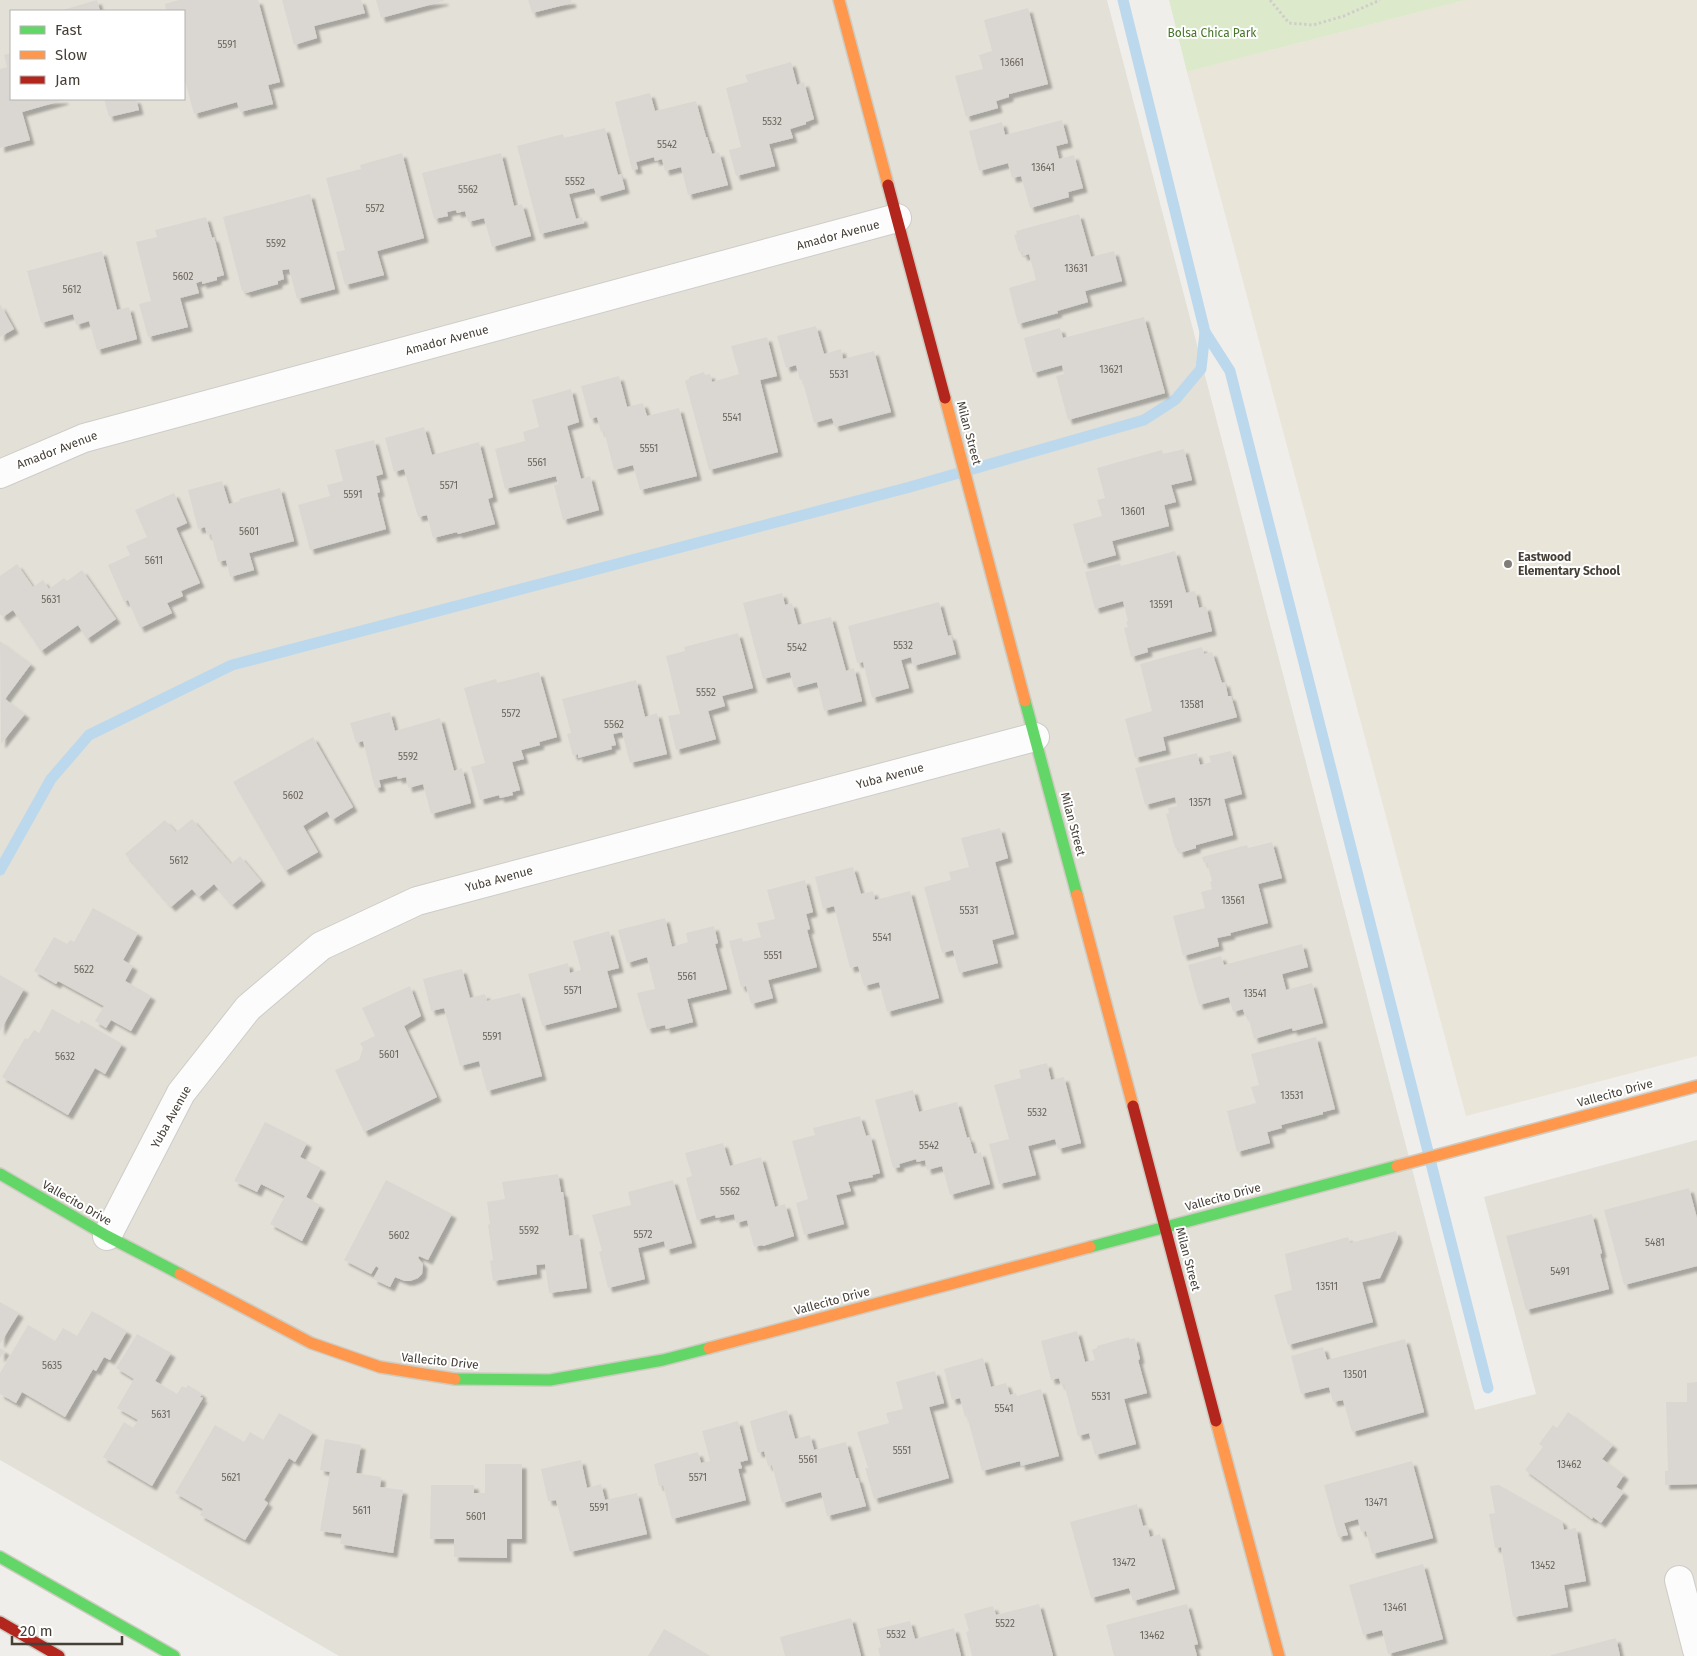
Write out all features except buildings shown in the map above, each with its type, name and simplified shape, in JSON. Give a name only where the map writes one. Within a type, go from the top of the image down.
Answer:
[{"type":"main road","name":"Milan Street","points":[[839,0],[1279,1656]]},
{"type":"main road","name":"Vallecito Drive","points":[[0,1174],[107,1236],[311,1343],[380,1367],[454,1378],[550,1380],[663,1360],[1697,1086]]},
{"type":"main road","points":[[0,1557],[174,1656]]},
{"type":"main road","points":[[0,1622],[59,1656]]},
{"type":"street","name":"Amador Avenue","points":[[0,474],[84,438],[897,218]]},
{"type":"street","name":"Yuba Avenue","points":[[107,1236],[181,1093],[248,1008],[321,946],[417,901],[1035,737]]},
{"type":"street","points":[[1679,1580],[1697,1650]]},
{"type":"path","points":[[1270,0],[1289,23],[1313,25],[1344,16],[1380,0]]},
{"type":"shaded area","points":[[0,0],[1107,0],[1475,1410],[1536,1394],[1484,1197],[1697,1140],[1697,1656],[339,1656],[0,1460]]},
{"type":"shaded area","name":"Eastwood Elementary School","points":[[1466,0],[1697,0],[1697,1056],[1466,1116],[1187,72]]},
{"type":"green space","name":"Bolsa Chica Park","points":[[1169,0],[1466,0],[1187,72]]},
{"type":"waterway","points":[[0,870],[51,779],[89,735],[232,665],[910,487],[1144,420],[1175,400],[1201,369],[1205,332],[1123,0]]},
{"type":"waterway","points":[[1205,332],[1230,371],[1488,1388]]},
{"type":"traffic: fast","points":[[1025,701],[1077,895]]},
{"type":"traffic: fast","points":[[1090,1247],[1397,1166]]},
{"type":"traffic: fast","points":[[0,1174],[107,1236],[180,1274]]},
{"type":"traffic: fast","points":[[455,1379],[550,1380],[663,1360],[709,1348]]},
{"type":"traffic: fast","points":[[0,1557],[174,1656]]},
{"type":"traffic: slow","points":[[839,0],[888,185]]},
{"type":"traffic: slow","points":[[945,398],[1025,701]]},
{"type":"traffic: slow","points":[[1077,895],[1133,1106]]},
{"type":"traffic: slow","points":[[1397,1166],[1697,1086]]},
{"type":"traffic: slow","points":[[709,1348],[1090,1247]]},
{"type":"traffic: slow","points":[[180,1274],[311,1343],[380,1367],[455,1379]]},
{"type":"traffic: slow","points":[[1216,1421],[1279,1656]]},
{"type":"traffic: jam","points":[[888,185],[945,398]]},
{"type":"traffic: jam","points":[[1133,1106],[1216,1421]]},
{"type":"traffic: jam","points":[[0,1622],[59,1656]]},
{"type":"place","name":"Eastwood Elementary School","points":[[1508,564]]}]
